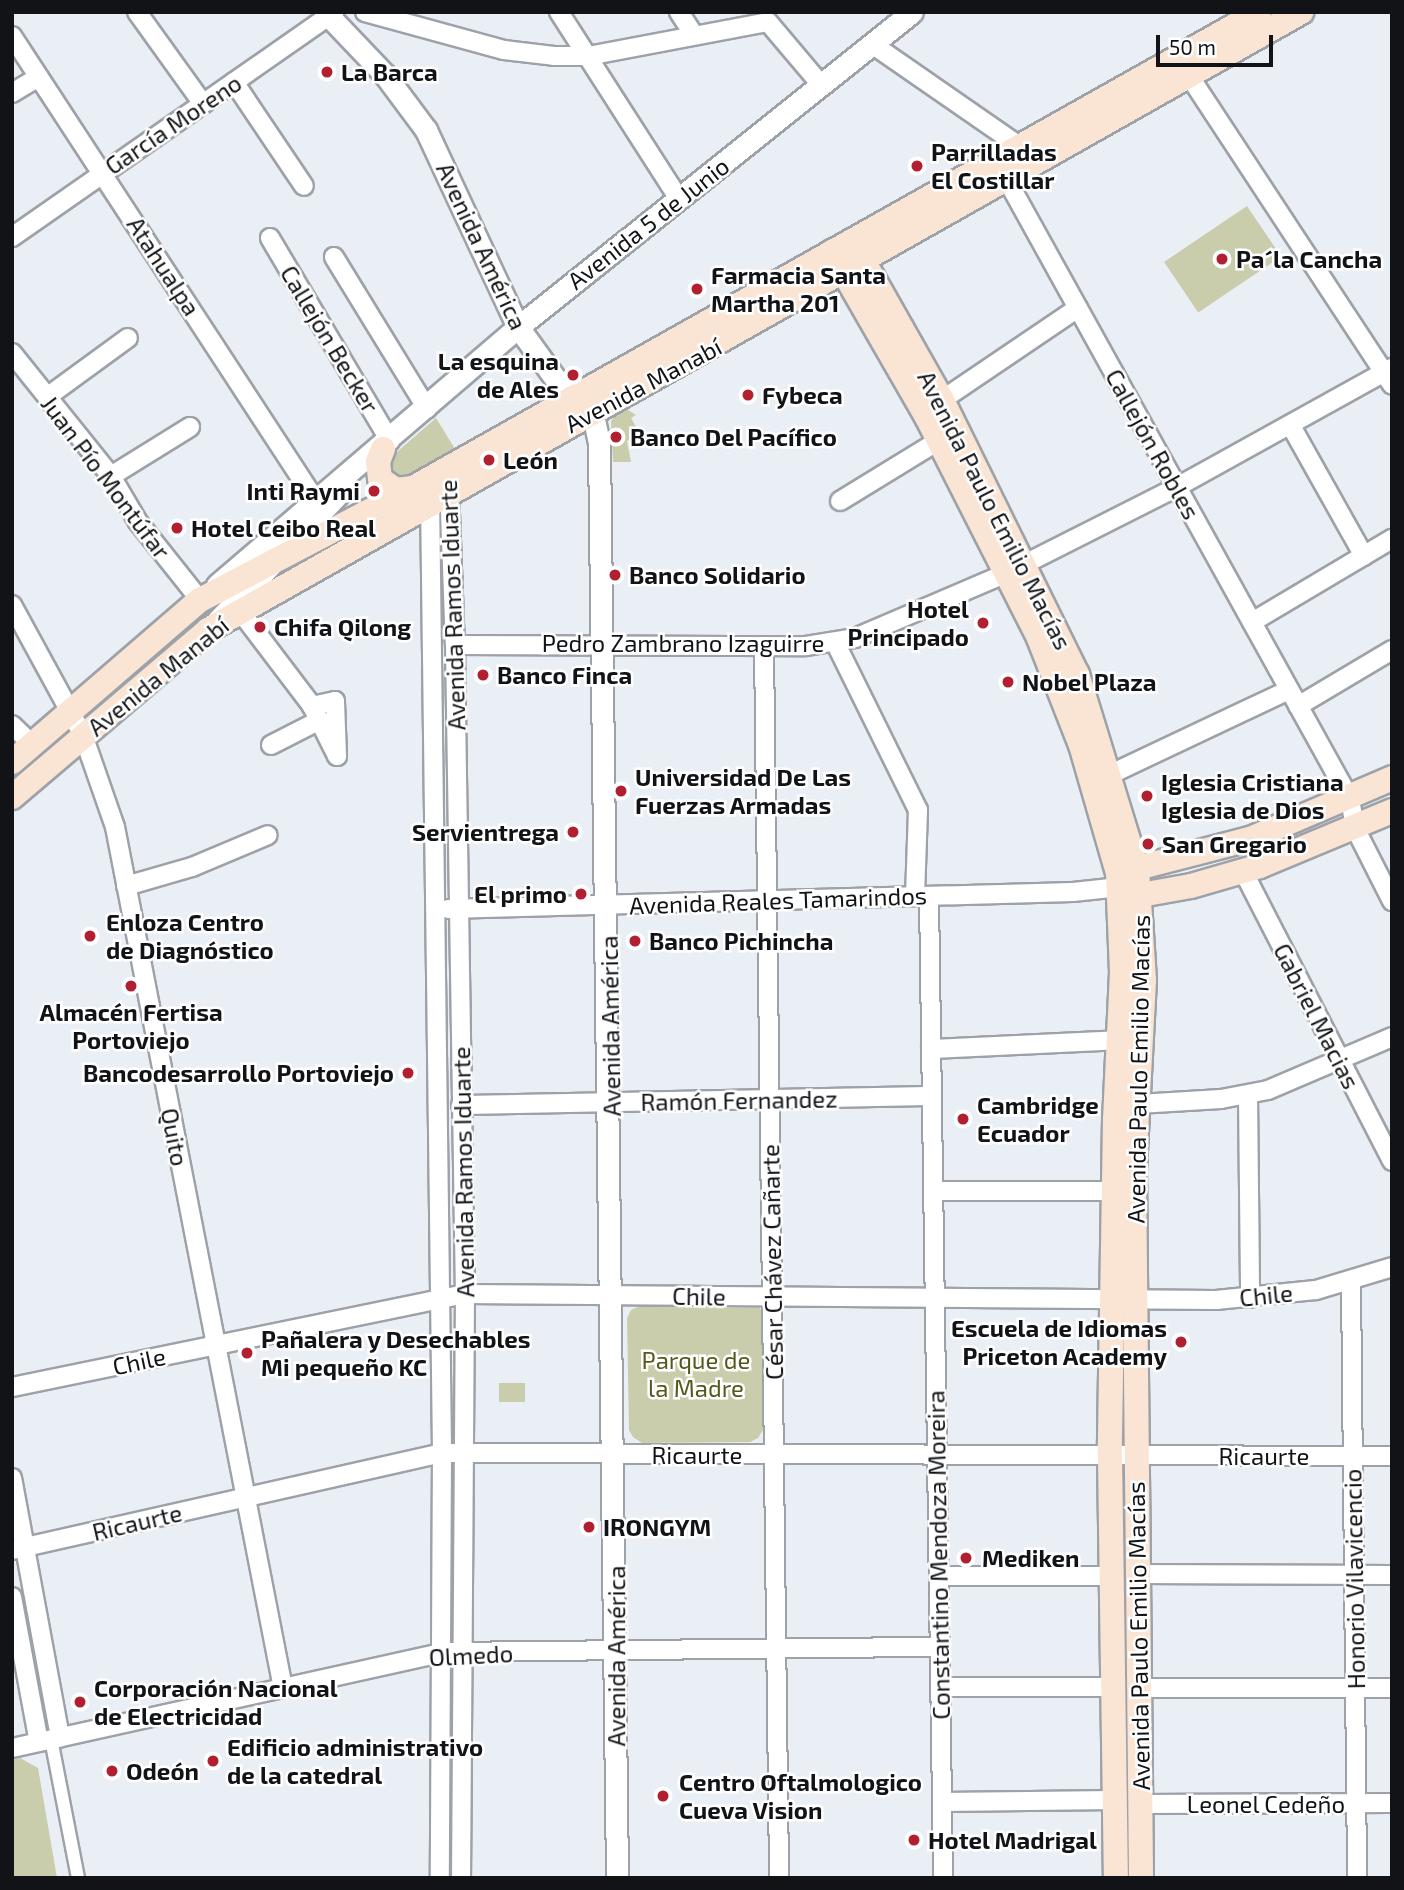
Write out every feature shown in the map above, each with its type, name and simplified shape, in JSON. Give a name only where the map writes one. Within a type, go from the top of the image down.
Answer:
[{"type":"main road","name":"Avenida Manabí","points":[[848,256],[1007,180],[1183,66],[1259,12]]},
{"type":"main road","name":"Avenida Manabí","points":[[12,762],[70,709],[200,600],[271,563],[434,486],[581,405],[661,377],[1018,145],[1301,12]]},
{"type":"main road","name":"Avenida Paulo Emilio Macías","points":[[848,256],[942,400],[1016,568],[1070,710],[1127,885],[1114,1191],[1135,1456],[1141,1878]]},
{"type":"main road","name":"Avenida Paulo Emilio Macías","points":[[848,256],[938,441],[1077,674],[1111,774],[1144,1018],[1110,1456],[1116,1878]]},
{"type":"main road","points":[[386,445],[378,462],[380,479],[396,490],[434,486]]},
{"type":"main road","name":"Avenida Manabí","points":[[12,797],[208,630],[434,486]]},
{"type":"main road","name":"Avenida Reales Tamarindos","points":[[1127,885],[1350,799],[1392,778]]},
{"type":"main road","name":"Avenida Reales Tamarindos","points":[[1127,885],[1243,871],[1392,811]]},
{"type":"street","points":[[137,12],[203,104]]},
{"type":"street","points":[[365,12],[504,50],[588,56],[768,22],[822,86]]},
{"type":"street","points":[[559,12],[679,199]]},
{"type":"street","points":[[680,12],[694,35]]},
{"type":"street","name":"Avenida 5 de Junio","points":[[208,630],[386,445],[518,327],[912,12]]},
{"type":"street","name":"García Moreno","points":[[12,237],[329,13]]},
{"type":"street","name":"Avenida América","points":[[329,13],[385,75],[426,130],[518,327],[581,405],[603,474],[615,1455],[617,1878]]},
{"type":"street","name":"Atahualpa","points":[[12,36],[314,498]]},
{"type":"street","points":[[872,44],[1018,145],[1007,180]]},
{"type":"street","points":[[1183,66],[1389,375]]},
{"type":"street","points":[[12,93],[39,77]]},
{"type":"street","points":[[234,82],[304,186]]},
{"type":"street","name":"Callejón Robles","points":[[1007,180],[1350,799],[1355,828],[1392,901]]},
{"type":"street","name":"Callejón Becker","points":[[270,238],[386,445]]},
{"type":"street","points":[[334,257],[427,409]]},
{"type":"street","points":[[942,400],[1078,308]]},
{"type":"street","points":[[47,397],[128,338]]},
{"type":"street","name":"Juan Pío Montúfar","points":[[12,353],[111,476],[138,522],[200,600]]},
{"type":"street","name":"Pedro Zambrano Izaguirre","points":[[456,645],[764,646],[835,642],[895,624],[1016,568],[1389,375]]},
{"type":"street","points":[[1291,426],[1364,556]]},
{"type":"street","points":[[111,476],[190,427]]},
{"type":"street","points":[[840,501],[938,441]]},
{"type":"street","name":"Avenida 5 de Junio","points":[[200,600],[314,498],[386,445]]},
{"type":"street","name":"Avenida Ramos Iduarte","points":[[434,486],[456,645],[466,1452],[461,1878]]},
{"type":"street","name":"Avenida Ramos Iduarte","points":[[434,486],[435,909],[444,1652],[440,1878]]},
{"type":"street","points":[[1252,622],[1392,539]]},
{"type":"street","name":"Quito","points":[[12,605],[83,735],[115,827],[283,1688]]},
{"type":"street","points":[[240,611],[316,713],[271,745]]},
{"type":"street","name":"Constantino Mendoza Moreira","points":[[835,642],[918,810],[931,1049],[943,1878]]},
{"type":"street","name":"César Chávez Cañarte","points":[[764,646],[779,1878]]},
{"type":"street","points":[[1111,774],[1294,698],[1392,650]]},
{"type":"street","points":[[12,725],[32,744]]},
{"type":"street","points":[[126,886],[191,867],[268,835]]},
{"type":"street","name":"Gabriel Macias","points":[[1243,871],[1392,1161]]},
{"type":"street","name":"Avenida Reales Tamarindos","points":[[435,909],[922,896],[1127,885]]},
{"type":"street","points":[[1138,1104],[1248,1095],[1341,1062],[1392,1037]]},
{"type":"street","points":[[931,1049],[1119,1040]]},
{"type":"street","points":[[1248,1095],[1250,1298]]},
{"type":"street","name":"Ramón Fernandez","points":[[461,1105],[932,1096]]},
{"type":"street","points":[[933,1191],[1114,1191]]},
{"type":"street","name":"Chile","points":[[12,1387],[465,1294],[1124,1300],[1250,1298],[1351,1281],[1392,1267]]},
{"type":"street","name":"Honorio Vilavicencio","points":[[1351,1281],[1357,1878]]},
{"type":"street","name":"Ricaurte","points":[[19,1548],[442,1453],[1392,1456]]},
{"type":"street","points":[[12,1478],[19,1548],[50,1740],[78,1878]]},
{"type":"street","points":[[1137,1574],[1392,1575]]},
{"type":"street","points":[[939,1576],[1111,1576]]},
{"type":"street","points":[[12,1597],[50,1740]]},
{"type":"street","name":"Olmedo","points":[[12,1748],[444,1652],[940,1647]]},
{"type":"street","points":[[940,1687],[1113,1687]]},
{"type":"street","points":[[1140,1688],[1392,1688]]},
{"type":"street","points":[[942,1801],[1115,1800]]},
{"type":"street","name":"Leonel Cedeño","points":[[1140,1804],[1392,1803]]},
{"type":"green space","name":"Pa´la Cancha","points":[[1247,206],[1281,257],[1198,312],[1164,262]]},
{"type":"green space","points":[[622,406],[636,415],[631,418],[640,434],[627,441],[631,462],[613,462],[611,421]]},
{"type":"green space","points":[[436,418],[457,452],[399,484],[383,464]]},
{"type":"green space","points":[[229,598],[110,700],[104,700],[105,695],[212,606]]},
{"type":"green space","name":"Parque de la Madre","points":[[640,1306],[760,1308],[764,1317],[763,1430],[758,1438],[750,1442],[642,1443],[633,1437],[629,1430],[627,1318],[631,1310]]},
{"type":"green space","points":[[499,1383],[525,1383],[525,1402],[499,1402]]},
{"type":"green space","points":[[20,1758],[38,1768],[57,1878],[12,1878],[12,1760]]},
{"type":"place","name":"La Barca","points":[[327,72]]},
{"type":"place","name":"Parrilladas El Costillar","points":[[917,166]]},
{"type":"place","name":"Pa´la Cancha","points":[[1222,259]]},
{"type":"place","name":"Farmacia Santa Martha 201","points":[[697,289]]},
{"type":"place","name":"La esquina de Ales","points":[[573,375]]},
{"type":"place","name":"Fybeca","points":[[748,395]]},
{"type":"place","name":"Banco Del Pacífico","points":[[616,437]]},
{"type":"place","name":"León","points":[[489,460]]},
{"type":"place","name":"Inti Raymi","points":[[374,491]]},
{"type":"place","name":"Hotel Ceibo Real","points":[[177,528]]},
{"type":"place","name":"Banco Solidario","points":[[615,575]]},
{"type":"place","name":"Hotel Principado","points":[[983,623]]},
{"type":"place","name":"Chifa Qilong","points":[[260,627]]},
{"type":"place","name":"Banco Finca","points":[[483,675]]},
{"type":"place","name":"Nobel Plaza","points":[[1008,682]]},
{"type":"place","name":"Universidad De Las Fuerzas Armadas","points":[[621,791]]},
{"type":"place","name":"Iglesia Cristiana Iglesia de Dios","points":[[1147,796]]},
{"type":"place","name":"Servientrega","points":[[573,832]]},
{"type":"place","name":"San Gregario","points":[[1148,844]]},
{"type":"place","name":"El primo","points":[[581,894]]},
{"type":"place","name":"Enloza Centro de Diagnóstico","points":[[90,936]]},
{"type":"place","name":"Banco Pichincha","points":[[635,941]]},
{"type":"place","name":"Almacén Fertisa Portoviejo","points":[[131,986]]},
{"type":"place","name":"Bancodesarrollo Portoviejo","points":[[408,1073]]},
{"type":"place","name":"Cambridge Ecuador","points":[[963,1119]]},
{"type":"place","name":"Escuela de Idiomas Priceton Academy","points":[[1181,1342]]},
{"type":"place","name":"Pañalera y Desechables Mi pequeño KC","points":[[247,1353]]},
{"type":"place","name":"IRONGYM","points":[[589,1527]]},
{"type":"place","name":"Mediken","points":[[966,1558]]},
{"type":"place","name":"Corporación Nacional de Electricidad","points":[[80,1702]]},
{"type":"place","name":"Edificio administrativo de la catedral","points":[[213,1761]]},
{"type":"place","name":"Odeón","points":[[112,1771]]},
{"type":"place","name":"Centro Oftalmologico Cueva Vision","points":[[663,1796]]},
{"type":"place","name":"Hotel Madrigal","points":[[914,1840]]}]
